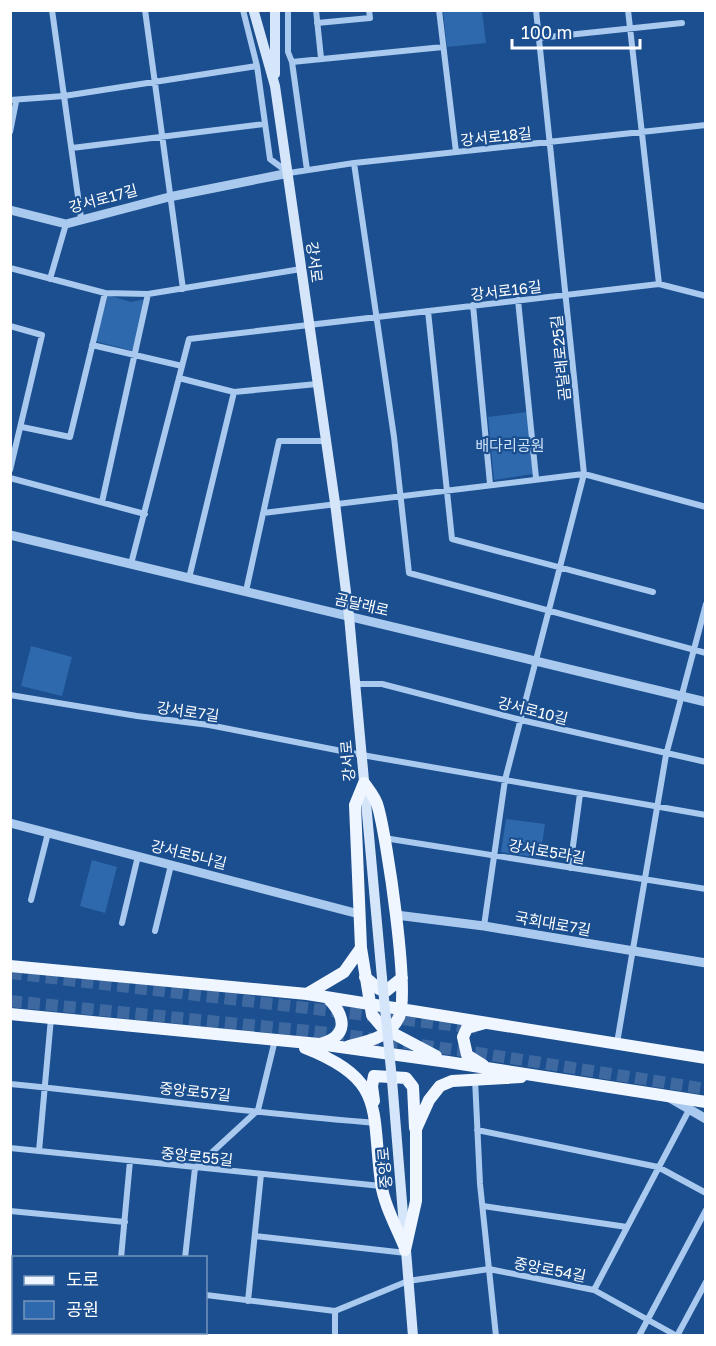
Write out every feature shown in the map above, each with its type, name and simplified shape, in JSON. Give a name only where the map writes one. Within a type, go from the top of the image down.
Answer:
[{"type":"main road","name":"강서로","points":[[275,10],[275,86],[289,173],[349,616],[392,1080]]},
{"type":"main road","name":"강서로","points":[[249,11],[275,86]]},
{"type":"main road","points":[[342,1048],[369,1041],[388,1031],[398,1020],[403,1004],[396,915],[378,804],[364,783]]},
{"type":"main road","points":[[364,783],[355,805],[361,948],[372,1016],[388,1031],[448,1062]]},
{"type":"main road","points":[[307,994],[344,972],[361,948]]},
{"type":"main road","points":[[10,966],[307,994],[370,1004],[403,1004],[431,1013],[705,1058]]},
{"type":"main road","points":[[365,977],[371,984],[387,991],[402,978]]},
{"type":"main road","points":[[319,1044],[332,1041],[341,1028],[341,1014],[327,997]]},
{"type":"main road","points":[[10,1014],[319,1044],[705,1102]]},
{"type":"main road","points":[[488,1068],[467,1055],[463,1037],[467,1028],[492,1022]]},
{"type":"main road","points":[[281,1040],[341,1063],[369,1096],[376,1119]]},
{"type":"main road","points":[[374,1076],[406,1077],[413,1087],[416,1129],[416,1201],[406,1251],[382,1186],[372,1086],[374,1076]]},
{"type":"main road","points":[[416,1129],[429,1100],[440,1086],[452,1081],[543,1076]]},
{"type":"main road","name":"중앙로","points":[[392,1080],[413,1335]]},
{"type":"street","points":[[52,10],[81,218]]},
{"type":"street","points":[[145,10],[183,289]]},
{"type":"street","points":[[288,10],[288,52],[292,62],[307,170]]},
{"type":"street","points":[[316,10],[321,58]]},
{"type":"street","points":[[317,23],[370,18],[369,10]]},
{"type":"street","points":[[439,10],[456,152]]},
{"type":"street","name":"곰달래로25길","points":[[484,926],[505,780],[585,474],[536,10]]},
{"type":"street","points":[[628,10],[659,284]]},
{"type":"street","points":[[249,11],[270,159],[289,173]]},
{"type":"street","points":[[539,38],[682,23]]},
{"type":"street","points":[[292,62],[443,47]]},
{"type":"street","points":[[10,132],[13,101],[64,96],[257,66]]},
{"type":"street","points":[[72,148],[264,124]]},
{"type":"street","name":"강서로18길","points":[[289,173],[354,163],[705,125]]},
{"type":"street","points":[[354,163],[394,437],[409,573],[705,652]]},
{"type":"street","name":"강서로17길","points":[[10,210],[66,224],[81,218],[169,197],[289,173]]},
{"type":"street","points":[[50,279],[66,224]]},
{"type":"street","points":[[10,268],[105,293],[148,294],[301,269]]},
{"type":"street","name":"강서로16길","points":[[182,366],[189,339],[308,323],[659,284],[705,296]]},
{"type":"street","points":[[22,427],[70,437],[105,293]]},
{"type":"street","points":[[102,502],[148,294]]},
{"type":"street","points":[[518,300],[536,478]]},
{"type":"street","points":[[473,306],[490,484]]},
{"type":"street","points":[[428,311],[452,539],[653,592]]},
{"type":"street","points":[[10,326],[42,335],[10,470]]},
{"type":"street","points":[[92,345],[182,366],[146,514],[131,564]]},
{"type":"street","points":[[179,378],[234,392],[317,384]]},
{"type":"street","points":[[189,578],[234,392]]},
{"type":"street","points":[[246,591],[279,441],[326,441]]},
{"type":"street","points":[[263,513],[536,478],[585,474],[705,507]]},
{"type":"street","points":[[10,478],[146,514]]},
{"type":"street","name":"곰달래로","points":[[10,535],[705,702]]},
{"type":"street","points":[[617,1044],[666,755],[705,604]]},
{"type":"street","name":"강서로10길","points":[[355,684],[382,684],[520,720],[666,755],[705,762]]},
{"type":"street","name":"강서로7길","points":[[10,695],[136,716],[209,725],[362,755],[705,815]]},
{"type":"street","points":[[570,868],[580,794]]},
{"type":"street","name":"강서로5나길","points":[[10,823],[359,914]]},
{"type":"street","points":[[31,900],[48,833]]},
{"type":"street","name":"강서로5라길","points":[[384,838],[705,889]]},
{"type":"street","points":[[122,923],[138,856]]},
{"type":"street","points":[[155,931],[171,865]]},
{"type":"street","name":"국회대로7길","points":[[396,915],[484,926],[632,953],[705,963]]},
{"type":"street","points":[[39,1151],[51,1018]]},
{"type":"street","points":[[185,1256],[195,1168],[258,1110],[281,1040]]},
{"type":"street","points":[[475,1079],[483,1206],[496,1335]]},
{"type":"street","name":"중앙로57길","points":[[10,1083],[258,1110],[308,1118],[376,1119]]},
{"type":"street","points":[[665,1095],[705,1119]]},
{"type":"street","points":[[594,1290],[688,1110]]},
{"type":"street","points":[[477,1130],[658,1167],[705,1193]]},
{"type":"street","name":"중앙로55길","points":[[10,1148],[382,1186]]},
{"type":"street","points":[[121,1256],[130,1161]]},
{"type":"street","points":[[248,1300],[261,1174]]},
{"type":"street","points":[[483,1206],[627,1227]]},
{"type":"street","points":[[639,1335],[705,1210]]},
{"type":"street","points":[[10,1211],[125,1222]]},
{"type":"street","points":[[255,1236],[406,1251]]},
{"type":"street","name":"중앙로54길","points":[[335,1311],[408,1281],[489,1269],[594,1290],[677,1335]]},
{"type":"street","points":[[677,1335],[705,1282]]},
{"type":"street","points":[[207,1296],[335,1311],[335,1335]]},
{"type":"green space","points":[[443,11],[482,11],[486,43],[447,47]]},
{"type":"green space","points":[[108,295],[131,302],[145,299],[133,351],[95,341]]},
{"type":"green space","name":"배다리공원","points":[[527,412],[533,474],[494,480],[488,417]]},
{"type":"green space","points":[[31,646],[72,657],[62,696],[21,686]]},
{"type":"green space","points":[[506,819],[545,824],[540,858],[501,852]]},
{"type":"green space","points":[[92,860],[117,867],[105,913],[80,906]]},
{"type":"tunnel","points":[[10,973],[476,1028]]},
{"type":"tunnel","points":[[10,1001],[330,1033],[472,1052],[706,1089]]}]
